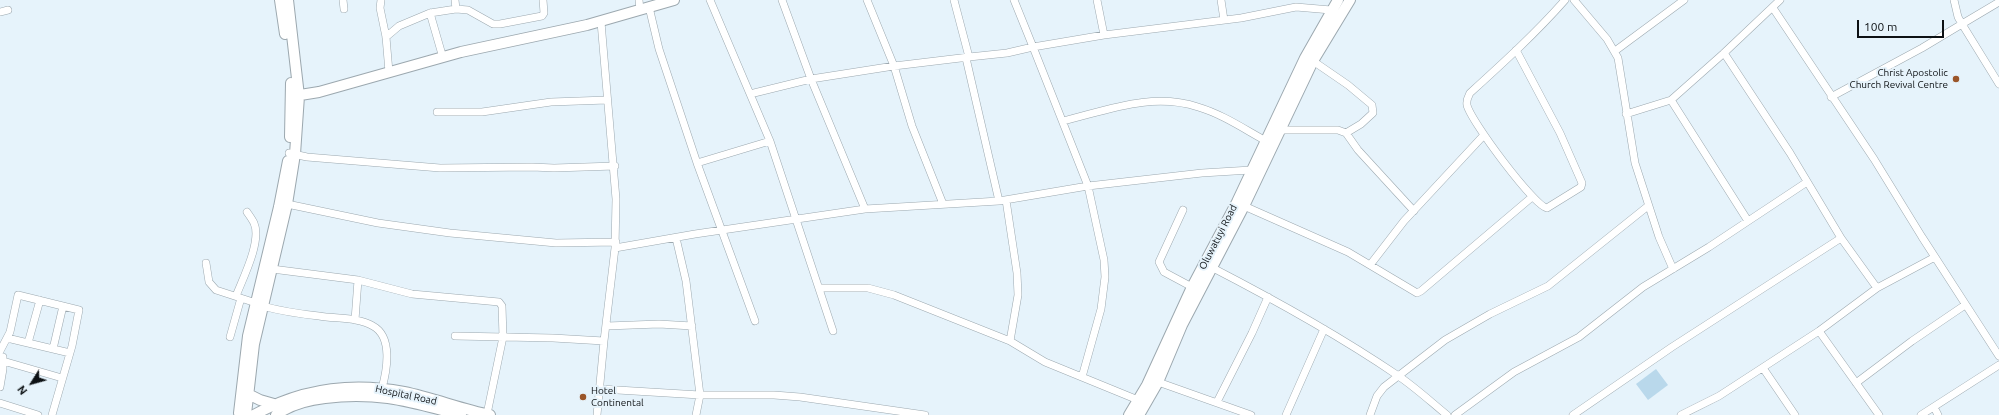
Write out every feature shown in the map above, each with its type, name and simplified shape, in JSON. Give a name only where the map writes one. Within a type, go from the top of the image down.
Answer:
[{"type":"street","points":[[280,0],[295,96]]},
{"type":"street","points":[[244,414],[248,336],[272,269],[287,204],[292,154],[295,96],[288,0]]},
{"type":"street","points":[[344,0],[344,9]]},
{"type":"street","points":[[381,0],[380,8],[386,37],[389,72]]},
{"type":"street","points":[[455,0],[456,9]]},
{"type":"street","points":[[386,37],[399,26],[430,13],[456,9],[468,10],[493,24],[515,22],[542,16],[544,13],[543,0]]},
{"type":"street","points":[[295,96],[319,92],[461,52],[601,22],[643,6],[674,0]]},
{"type":"street","points":[[710,0],[770,141],[833,331]]},
{"type":"street","points":[[782,0],[811,79],[865,210]]},
{"type":"street","points":[[867,0],[894,66],[912,126],[942,204]]},
{"type":"street","points":[[954,0],[1018,273],[1018,295],[1010,341]]},
{"type":"street","points":[[1014,0],[1088,186],[1101,244],[1105,277],[1101,309],[1082,377]]},
{"type":"street","points":[[1097,0],[1104,35]]},
{"type":"street","points":[[1221,0],[1224,20]]},
{"type":"street","points":[[1309,60],[1331,10],[1338,0]]},
{"type":"street","points":[[1309,60],[1350,0]]},
{"type":"street","points":[[1516,50],[1560,134],[1582,183],[1581,187],[1547,208],[1543,207],[1532,197],[1484,135],[1467,106],[1467,100],[1470,93],[1516,50],[1538,31],[1566,0]]},
{"type":"street","points":[[1574,0],[1615,51],[1620,64],[1626,114],[1635,163],[1659,237],[1673,268]]},
{"type":"street","points":[[1615,51],[1684,0]]},
{"type":"street","points":[[1626,114],[1670,100],[1724,53],[1780,0]]},
{"type":"street","points":[[1954,0],[1958,17],[1999,84]]},
{"type":"street","points":[[1831,97],[1890,66],[1999,2]]},
{"type":"street","points":[[643,6],[720,230],[755,321]]},
{"type":"street","points":[[750,94],[811,79],[894,66],[1007,53],[1104,35],[1224,20],[1296,7],[1331,10]]},
{"type":"street","points":[[1773,8],[1831,97],[1874,159],[1965,305],[1999,356]]},
{"type":"street","points":[[0,12],[8,10]]},
{"type":"street","points":[[430,13],[443,58]]},
{"type":"street","points":[[598,415],[604,341],[607,326],[615,245],[615,166],[601,22]]},
{"type":"street","points":[[1724,53],[1764,112],[1841,238],[1877,288]]},
{"type":"street","points":[[1309,60],[1348,85],[1372,106],[1373,113],[1361,124],[1346,133]]},
{"type":"street","name":"Oluwatuyi Road","points":[[1139,415],[1158,382],[1182,325],[1244,206],[1281,130],[1309,60]]},
{"type":"street","name":"Oluwatuyi Road","points":[[1129,415],[1138,400],[1192,287],[1251,170],[1309,60]]},
{"type":"street","points":[[437,112],[482,112],[551,102],[608,100]]},
{"type":"street","points":[[1670,100],[1748,222]]},
{"type":"street","points":[[1063,121],[1135,103],[1163,101],[1183,102],[1210,112],[1266,141]]},
{"type":"street","points":[[1281,130],[1338,130],[1346,133],[1372,166],[1414,211]]},
{"type":"street","points":[[1370,265],[1414,211],[1484,135]]},
{"type":"street","points":[[697,163],[770,141]]},
{"type":"street","points":[[292,154],[307,157],[440,168],[554,168],[615,166]]},
{"type":"street","points":[[244,414],[248,394],[259,304],[279,207],[292,154]]},
{"type":"street","points":[[287,204],[378,223],[450,233],[556,243],[615,245],[676,238],[795,218],[865,210],[942,204],[965,204],[1002,200],[1088,186],[1202,173],[1251,170]]},
{"type":"street","points":[[1455,415],[1514,372],[1579,337],[1643,287],[1748,222],[1807,182]]},
{"type":"street","points":[[1244,206],[1348,252],[1417,293],[1532,197]]},
{"type":"street","points":[[1370,415],[1377,396],[1384,387],[1445,340],[1490,314],[1548,286],[1648,206]]},
{"type":"street","points":[[1183,210],[1159,262],[1164,272],[1192,287]]},
{"type":"street","points":[[230,337],[239,297],[255,242],[254,224],[247,212]]},
{"type":"street","points":[[676,238],[686,281],[700,395],[696,415]]},
{"type":"street","points":[[1573,415],[1672,347],[1841,238]]},
{"type":"street","points":[[1681,415],[1719,396],[1819,332],[1877,288],[1935,257]]},
{"type":"street","points":[[206,263],[211,286],[216,290],[282,311],[355,320],[374,326],[384,338],[386,347],[387,362],[382,388]]},
{"type":"street","points":[[1211,268],[1268,296],[1324,329],[1399,376],[1447,415]]},
{"type":"street","points":[[272,269],[358,280],[412,294],[499,302],[502,306],[503,337],[489,415]]},
{"type":"street","points":[[355,320],[358,280]]},
{"type":"street","points":[[820,288],[868,288],[894,295],[1010,341],[1045,362],[1138,400]]},
{"type":"street","points":[[0,386],[3,361],[0,352],[7,338],[18,295],[78,310],[70,353],[52,415]]},
{"type":"street","points":[[1217,402],[1252,333],[1268,296]]},
{"type":"street","points":[[28,343],[40,300]]},
{"type":"street","points":[[1856,383],[1912,341],[1965,305]]},
{"type":"street","points":[[53,349],[63,306]]},
{"type":"street","points":[[607,326],[659,324],[692,326]]},
{"type":"street","points":[[1286,415],[1324,329]]},
{"type":"street","points":[[1819,332],[1879,415]]},
{"type":"street","points":[[455,336],[604,341]]},
{"type":"street","points":[[7,338],[70,353]]},
{"type":"street","points":[[3,361],[62,378]]},
{"type":"street","points":[[1921,415],[1999,365]]},
{"type":"street","points":[[1762,368],[1795,415]]},
{"type":"street","points":[[1158,382],[1251,415]]},
{"type":"street","name":"Hospital Road","points":[[244,414],[303,394],[339,388],[366,386],[406,392],[489,415]]},
{"type":"street","points":[[601,389],[700,395],[774,395],[800,397],[848,402],[925,415]]},
{"type":"street","points":[[248,394],[260,400],[274,404]]},
{"type":"street","name":"Hospital Road","points":[[276,415],[283,410],[305,400],[352,394],[381,396],[404,400],[460,415]]},
{"type":"street","points":[[0,403],[38,415]]},
{"type":"street","points":[[1934,407],[1938,415]]},
{"type":"shaded area","points":[[1656,369],[1668,385],[1648,400],[1636,384]]},
{"type":"place","name":"Christ Apostolic Church Revival Centre","points":[[1956,79]]},
{"type":"place","name":"Hotel Continental","points":[[583,397]]}]
